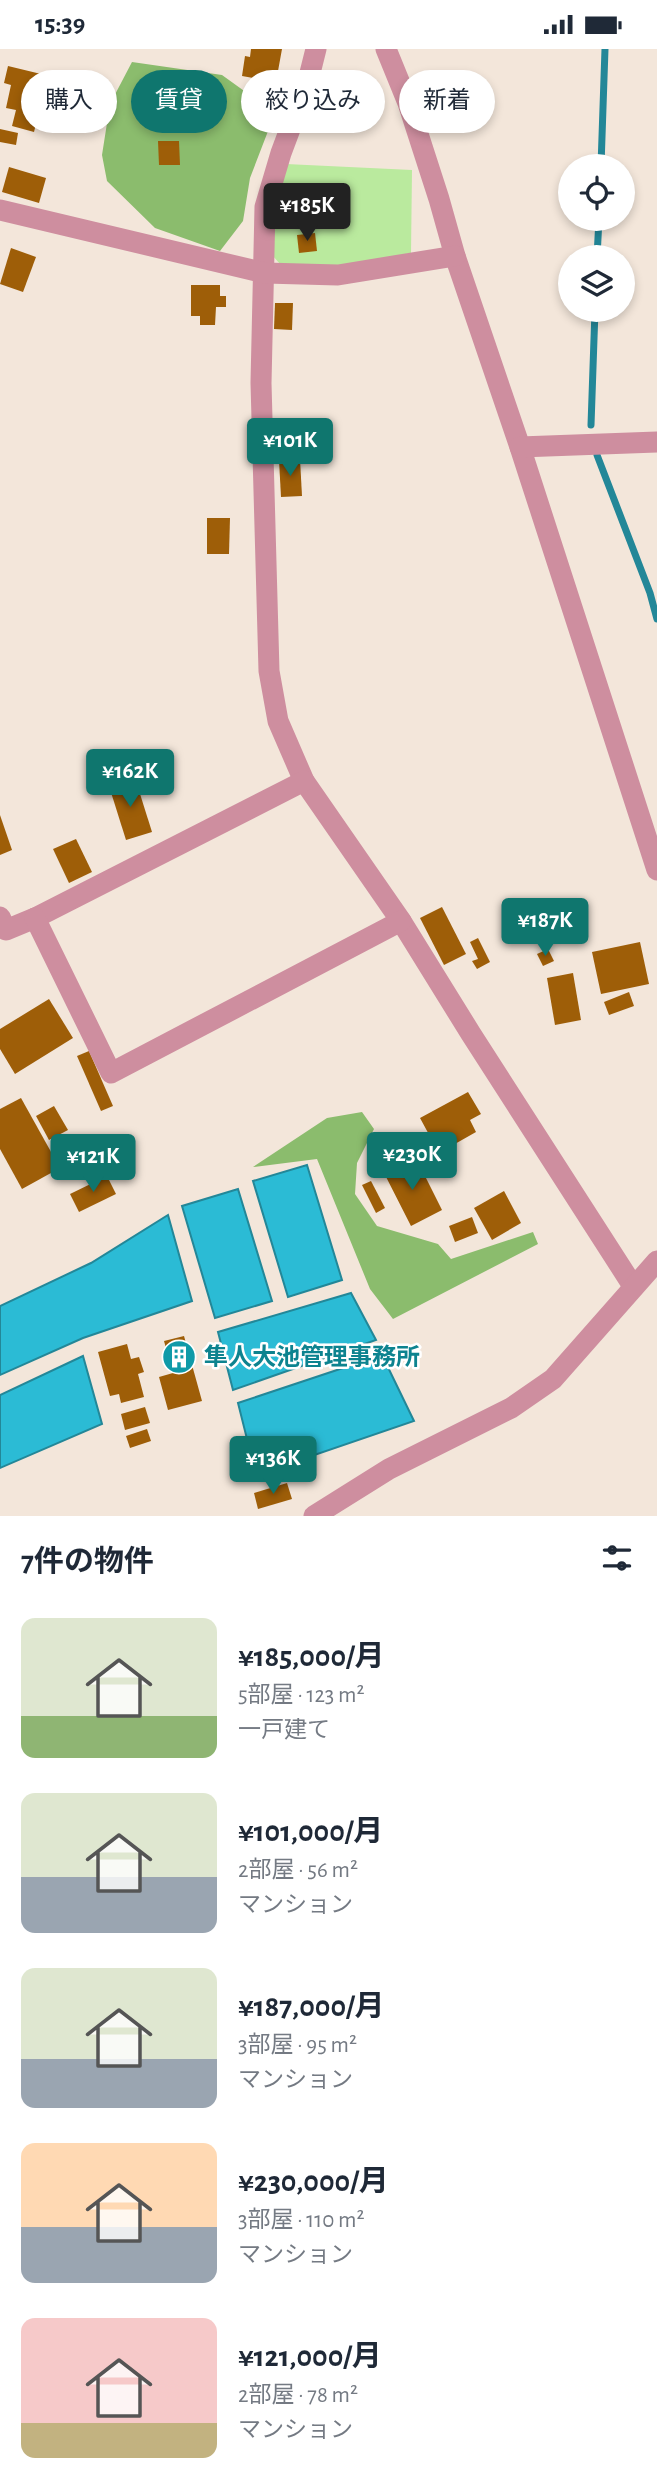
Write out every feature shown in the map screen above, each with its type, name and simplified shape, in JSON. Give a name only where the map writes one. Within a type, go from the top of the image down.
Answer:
[{"type":"street","points":[[316,49],[308,81],[281,153],[265,207],[261,383],[270,671],[278,721],[304,781],[401,921],[634,1286]]},
{"type":"street","points":[[386,49],[408,103],[455,256],[657,870]]},
{"type":"street","points":[[0,210],[265,273],[338,275],[455,256]]},
{"type":"street","points":[[520,447],[657,442]]},
{"type":"street","points":[[0,917],[6,930],[35,918],[304,781]]},
{"type":"street","points":[[35,918],[111,1073],[401,921]]},
{"type":"street","points":[[314,1516],[389,1469],[511,1408],[553,1378],[657,1261]]},
{"type":"green space","points":[[132,62],[187,70],[131,70],[131,133],[227,133],[227,79],[241,89],[241,133],[267,133],[250,178],[243,221],[220,251],[155,228],[107,181],[102,155],[105,133],[117,133],[117,91]]},
{"type":"green space","points":[[286,164],[412,170],[411,253],[347,265],[281,265],[272,255],[272,209]]},
{"type":"green space","points":[[362,1112],[374,1129],[357,1163],[355,1194],[377,1226],[438,1244],[451,1259],[533,1232],[538,1244],[393,1319],[370,1289],[317,1159],[253,1167],[327,1118]]},
{"type":"water","points":[[307,1165],[342,1280],[288,1297],[253,1181]]},
{"type":"water","points":[[238,1189],[272,1301],[215,1318],[182,1206]]},
{"type":"water","points":[[168,1215],[192,1301],[83,1338],[0,1375],[0,1306],[91,1263]]},
{"type":"water","points":[[351,1293],[376,1340],[233,1390],[218,1332]]},
{"type":"water","points":[[382,1355],[414,1421],[256,1475],[238,1403]]},
{"type":"water","points":[[83,1356],[102,1424],[0,1468],[0,1395]]},
{"type":"building","points":[[251,49],[282,49],[278,70],[243,70],[245,56],[250,57]]},
{"type":"building","points":[[8,66],[24,70],[21,70],[21,128],[12,126],[16,110],[6,108],[11,85],[4,83]]},
{"type":"building","points":[[0,129],[18,133],[16,145],[0,142]]},
{"type":"building","points":[[158,141],[179,141],[180,165],[159,165]]},
{"type":"building","points":[[9,167],[46,178],[39,203],[2,192]]},
{"type":"building","points":[[283,185],[295,185],[294,198],[288,198],[288,203],[283,203]]},
{"type":"building","points":[[315,233],[317,251],[299,253],[297,235]]},
{"type":"building","points":[[11,248],[36,257],[23,292],[0,284]]},
{"type":"building","points":[[191,285],[220,285],[220,296],[226,296],[226,307],[216,307],[215,325],[200,325],[200,316],[191,316]]},
{"type":"building","points":[[275,303],[293,303],[292,330],[274,329]]},
{"type":"building","points":[[300,459],[302,496],[281,497],[279,460]]},
{"type":"building","points":[[207,518],[230,518],[229,554],[207,554]]},
{"type":"building","points":[[135,778],[152,832],[126,840],[109,786]]},
{"type":"building","points":[[0,815],[12,850],[0,855]]},
{"type":"building","points":[[76,839],[92,872],[69,883],[53,849]]},
{"type":"building","points":[[442,907],[466,954],[444,965],[420,918]]},
{"type":"building","points":[[478,938],[490,962],[477,969],[472,961],[478,959],[470,942]]},
{"type":"building","points":[[640,942],[649,984],[601,994],[592,952]]},
{"type":"building","points":[[548,949],[554,961],[543,966],[537,954]]},
{"type":"building","points":[[573,973],[581,1020],[555,1025],[547,978]]},
{"type":"building","points":[[629,992],[634,1006],[609,1015],[604,1002]]},
{"type":"building","points":[[49,999],[73,1038],[15,1074],[0,1049],[0,1029]]},
{"type":"building","points":[[89,1051],[113,1106],[101,1111],[77,1056]]},
{"type":"building","points":[[468,1092],[481,1114],[470,1120],[476,1132],[439,1153],[420,1118]]},
{"type":"building","points":[[21,1098],[60,1168],[22,1189],[0,1149],[0,1109]]},
{"type":"building","points":[[54,1106],[68,1130],[49,1140],[36,1116]]},
{"type":"building","points":[[401,1159],[409,1174],[421,1168],[442,1210],[411,1226],[382,1169]]},
{"type":"building","points":[[107,1176],[116,1194],[79,1212],[70,1194]]},
{"type":"building","points":[[371,1181],[385,1208],[376,1213],[362,1185]]},
{"type":"building","points":[[504,1191],[521,1223],[492,1240],[474,1208]]},
{"type":"building","points":[[472,1217],[478,1233],[455,1242],[449,1226]]},
{"type":"building","name":"隼人大池管理事務所","points":[[184,1336],[202,1401],[168,1410],[159,1377],[173,1373],[164,1341]]},
{"type":"building","points":[[127,1344],[131,1359],[139,1357],[144,1372],[138,1374],[144,1397],[121,1403],[119,1394],[110,1396],[98,1352]]},
{"type":"building","points":[[145,1407],[150,1423],[125,1430],[121,1414]]},
{"type":"building","points":[[147,1429],[151,1441],[130,1448],[126,1436]]},
{"type":"building","points":[[287,1483],[292,1499],[258,1509],[254,1493]]},
{"type":"waterway","points":[[601,154],[605,49]]},
{"type":"waterway","points":[[598,231],[598,245]]},
{"type":"waterway","points":[[591,425],[595,322]]},
{"type":"waterway","points":[[597,455],[650,593],[657,619]]},
{"type":"place","name":"隼人大池管理事務所","points":[[179,1357]]}]
